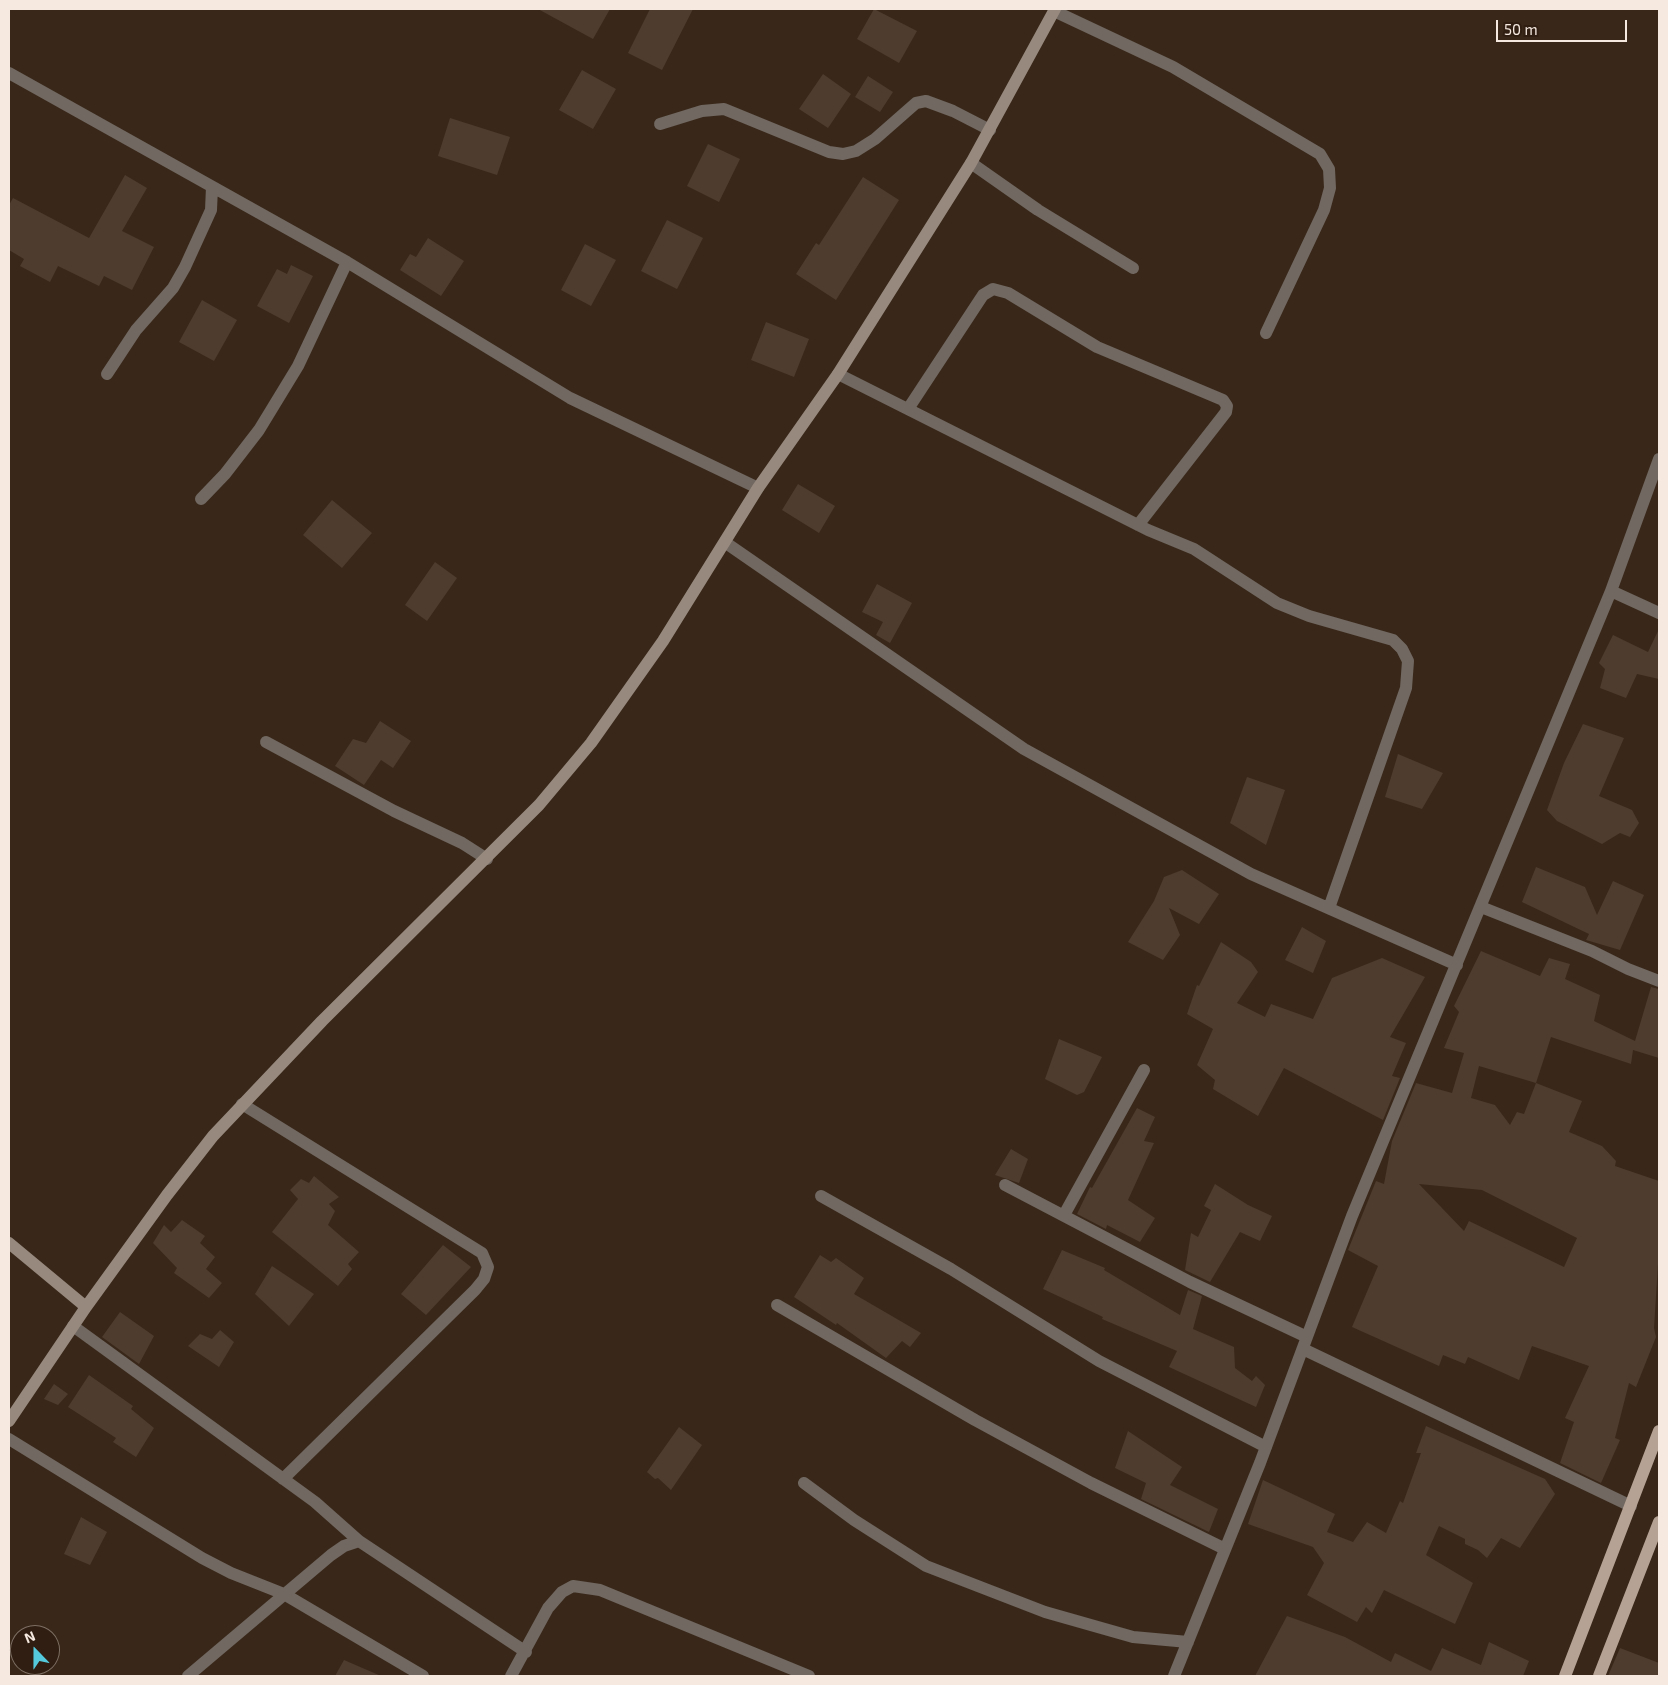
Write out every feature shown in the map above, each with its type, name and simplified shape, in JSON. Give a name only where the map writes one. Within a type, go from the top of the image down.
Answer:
[{"type":"main road","points":[[1565,1676],[1659,1431]]},
{"type":"main road","points":[[1599,1676],[1659,1523]]},
{"type":"street","points":[[9,1420],[86,1307],[213,1136],[322,1021],[539,805],[591,743],[663,641],[726,543],[758,488],[838,374],[971,163],[1054,10],[1173,68],[1320,154],[1329,170],[1330,188],[1324,210],[1266,333]]},
{"type":"street","points":[[9,72],[346,262],[570,398],[758,488]]},
{"type":"street","points":[[660,124],[702,111],[724,109],[829,152],[843,154],[856,151],[875,139],[916,103],[926,101],[953,111],[990,130]]},
{"type":"street","points":[[971,163],[1038,210],[1133,268]]},
{"type":"street","points":[[107,374],[136,330],[173,288],[185,267],[211,210],[212,187]]},
{"type":"street","points":[[201,499],[225,474],[260,430],[298,366],[346,262]]},
{"type":"street","points":[[908,409],[983,295],[993,288],[1008,293],[1098,347],[1223,400],[1227,406],[1226,412],[1138,525]]},
{"type":"street","points":[[838,374],[1138,525],[1194,549],[1277,603],[1309,616],[1393,640],[1402,649],[1408,661],[1406,688],[1329,908]]},
{"type":"street","points":[[1174,1676],[1266,1447],[1352,1216],[1611,591],[1659,459]]},
{"type":"street","points":[[726,543],[1024,749],[1251,874],[1457,965]]},
{"type":"street","points":[[1611,591],[1659,613]]},
{"type":"street","points":[[266,742],[394,811],[462,843],[486,859]]},
{"type":"street","points":[[1481,907],[1592,951],[1628,969],[1659,981]]},
{"type":"street","points":[[1064,1215],[1144,1070]]},
{"type":"street","points":[[242,1104],[482,1253],[488,1267],[484,1278],[475,1290],[283,1479]]},
{"type":"street","points":[[1005,1185],[1305,1343],[1631,1506]]},
{"type":"street","points":[[821,1196],[951,1270],[1099,1361],[1266,1447]]},
{"type":"street","points":[[9,1244],[86,1307]]},
{"type":"street","points":[[777,1305],[1000,1434],[1090,1483],[1226,1549]]},
{"type":"street","points":[[74,1326],[315,1502],[359,1541],[526,1652]]},
{"type":"street","points":[[9,1439],[202,1558],[231,1573],[284,1594],[424,1676]]},
{"type":"street","points":[[804,1483],[854,1520],[926,1566],[1045,1612],[1133,1637],[1188,1642]]},
{"type":"street","points":[[188,1676],[284,1594],[338,1551],[359,1541]]},
{"type":"street","points":[[511,1676],[526,1652],[548,1608],[562,1592],[573,1586],[600,1590],[809,1676]]},
{"type":"building","points":[[538,9],[610,9],[593,39]]},
{"type":"building","points":[[650,9],[693,9],[662,70],[628,53]]},
{"type":"building","points":[[874,9],[917,31],[899,63],[857,39]]},
{"type":"building","points":[[582,70],[616,89],[593,129],[559,110]]},
{"type":"building","points":[[823,74],[851,94],[828,128],[799,109]]},
{"type":"building","points":[[868,76],[893,92],[880,112],[855,97]]},
{"type":"building","points":[[450,118],[510,137],[497,175],[438,156]]},
{"type":"building","points":[[708,144],[740,159],[719,202],[687,186]]},
{"type":"building","points":[[125,175],[147,188],[122,231],[154,247],[132,290],[104,276],[99,286],[58,266],[50,282],[20,266],[24,259],[9,250],[9,205],[13,198],[89,238]]},
{"type":"building","points":[[863,177],[899,200],[836,300],[796,274],[816,243],[819,245]]},
{"type":"building","points":[[667,220],[703,238],[677,289],[641,271]]},
{"type":"building","points":[[428,238],[464,261],[441,296],[400,270],[410,254],[416,257]]},
{"type":"building","points":[[585,244],[616,260],[591,306],[561,290]]},
{"type":"building","points":[[291,265],[313,276],[289,323],[257,306],[277,269],[287,274]]},
{"type":"building","points":[[202,300],[237,320],[214,361],[179,342]]},
{"type":"building","points":[[766,322],[809,339],[794,377],[751,360]]},
{"type":"building","points":[[798,484],[835,506],[819,533],[782,510]]},
{"type":"building","points":[[332,500],[372,533],[342,568],[303,535]]},
{"type":"building","points":[[435,562],[457,578],[427,621],[405,605]]},
{"type":"building","points":[[877,584],[912,603],[890,643],[876,635],[883,622],[862,612]]},
{"type":"building","points":[[1659,629],[1659,679],[1637,674],[1626,698],[1600,688],[1605,669],[1599,663],[1613,635],[1648,652]]},
{"type":"building","points":[[380,721],[411,741],[393,768],[381,760],[364,785],[335,766],[353,739],[366,743]]},
{"type":"building","points":[[1583,724],[1624,738],[1599,796],[1632,810],[1639,823],[1630,837],[1620,833],[1602,844],[1557,821],[1547,810],[1564,763]]},
{"type":"building","points":[[1398,754],[1443,773],[1422,809],[1385,797]]},
{"type":"building","points":[[1247,777],[1285,790],[1266,845],[1230,823]]},
{"type":"building","points":[[1536,867],[1585,887],[1597,915],[1613,881],[1644,895],[1620,950],[1586,940],[1589,934],[1522,902]]},
{"type":"building","points":[[1182,870],[1219,894],[1199,924],[1169,908],[1180,935],[1163,960],[1128,942],[1154,901],[1164,877]]},
{"type":"building","points":[[1302,927],[1326,941],[1313,973],[1285,960]]},
{"type":"building","points":[[1221,942],[1251,962],[1258,972],[1237,1003],[1265,1017],[1271,1004],[1313,1019],[1332,978],[1382,958],[1425,977],[1390,1037],[1406,1043],[1392,1076],[1400,1078],[1383,1120],[1284,1068],[1258,1116],[1213,1089],[1215,1080],[1197,1065],[1213,1029],[1187,1014],[1197,985],[1199,986]]},
{"type":"building","points":[[1481,951],[1540,976],[1549,958],[1570,964],[1565,979],[1600,995],[1594,1021],[1635,1041],[1651,987],[1659,989],[1659,1058],[1633,1050],[1631,1064],[1551,1037],[1536,1083],[1582,1101],[1569,1132],[1602,1146],[1616,1161],[1615,1166],[1659,1181],[1659,1266],[1658,1264],[1654,1328],[1656,1337],[1636,1387],[1629,1383],[1615,1438],[1620,1440],[1601,1483],[1560,1463],[1574,1422],[1565,1418],[1589,1366],[1532,1346],[1519,1380],[1468,1357],[1465,1364],[1443,1355],[1439,1366],[1352,1327],[1378,1266],[1348,1250],[1376,1181],[1384,1184],[1392,1141],[1416,1083],[1452,1093],[1464,1053],[1444,1048],[1459,1012],[1454,1006]],"holes":[[[1479,1066],[1536,1083],[1524,1114],[1517,1112],[1510,1125],[1495,1105],[1471,1098]],[[1419,1184],[1482,1190],[1577,1238],[1564,1267],[1469,1221],[1464,1231]]]},
{"type":"building","points":[[1059,1039],[1102,1057],[1084,1092],[1077,1095],[1045,1079]]},
{"type":"building","points":[[1137,1108],[1155,1117],[1144,1141],[1154,1143],[1128,1200],[1155,1218],[1140,1242],[1107,1225],[1106,1229],[1077,1214],[1090,1187],[1092,1188]]},
{"type":"building","points":[[1011,1149],[1028,1159],[1019,1183],[995,1175]]},
{"type":"building","points":[[314,1176],[339,1197],[329,1204],[335,1211],[328,1225],[359,1252],[348,1264],[352,1269],[338,1286],[272,1232],[298,1199],[290,1190],[301,1179],[309,1183]]},
{"type":"building","points":[[1215,1184],[1248,1205],[1272,1216],[1260,1241],[1240,1232],[1210,1282],[1185,1270],[1191,1233],[1198,1237],[1211,1210],[1204,1206]]},
{"type":"building","points":[[182,1220],[205,1236],[200,1243],[215,1257],[206,1269],[222,1283],[209,1298],[174,1273],[177,1268],[153,1243],[164,1225],[171,1232]]},
{"type":"building","points":[[443,1245],[471,1267],[426,1315],[401,1294]]},
{"type":"building","points":[[1062,1250],[1105,1268],[1104,1270],[1180,1315],[1188,1290],[1202,1296],[1193,1329],[1234,1347],[1235,1368],[1252,1381],[1256,1376],[1265,1385],[1256,1407],[1169,1367],[1177,1351],[1102,1319],[1103,1317],[1043,1289]]},
{"type":"building","points":[[820,1255],[831,1262],[836,1258],[864,1278],[854,1294],[921,1333],[910,1347],[902,1341],[886,1358],[837,1323],[836,1325],[794,1297]]},
{"type":"building","points":[[272,1266],[314,1294],[289,1326],[255,1294]]},
{"type":"building","points":[[120,1312],[154,1336],[139,1364],[102,1337]]},
{"type":"building","points":[[220,1330],[234,1342],[219,1367],[188,1346],[200,1334],[212,1339]]},
{"type":"building","points":[[89,1375],[133,1406],[131,1409],[154,1428],[136,1457],[113,1442],[116,1438],[68,1407]]},
{"type":"building","points":[[54,1384],[68,1394],[58,1405],[44,1399]]},
{"type":"building","points":[[1426,1426],[1545,1479],[1555,1494],[1520,1548],[1501,1538],[1487,1558],[1478,1550],[1465,1544],[1465,1539],[1439,1526],[1426,1555],[1473,1583],[1455,1624],[1384,1590],[1372,1613],[1366,1607],[1357,1622],[1307,1595],[1324,1563],[1313,1547],[1248,1524],[1263,1480],[1335,1514],[1327,1532],[1353,1542],[1367,1522],[1386,1533],[1400,1501],[1403,1503],[1421,1453],[1416,1453]]},
{"type":"building","points":[[679,1427],[702,1445],[671,1490],[658,1478],[655,1479],[647,1472]]},
{"type":"building","points":[[1128,1431],[1182,1467],[1170,1485],[1218,1509],[1209,1532],[1141,1499],[1146,1483],[1115,1468]]},
{"type":"building","points":[[81,1517],[107,1532],[90,1565],[64,1554]]},
{"type":"building","points":[[1287,1616],[1345,1637],[1391,1662],[1395,1653],[1431,1671],[1442,1648],[1481,1665],[1489,1642],[1529,1661],[1523,1676],[1255,1676]]},
{"type":"building","points":[[1620,1648],[1659,1663],[1659,1676],[1608,1676]]},
{"type":"building","points":[[344,1660],[381,1676],[335,1676]]}]
